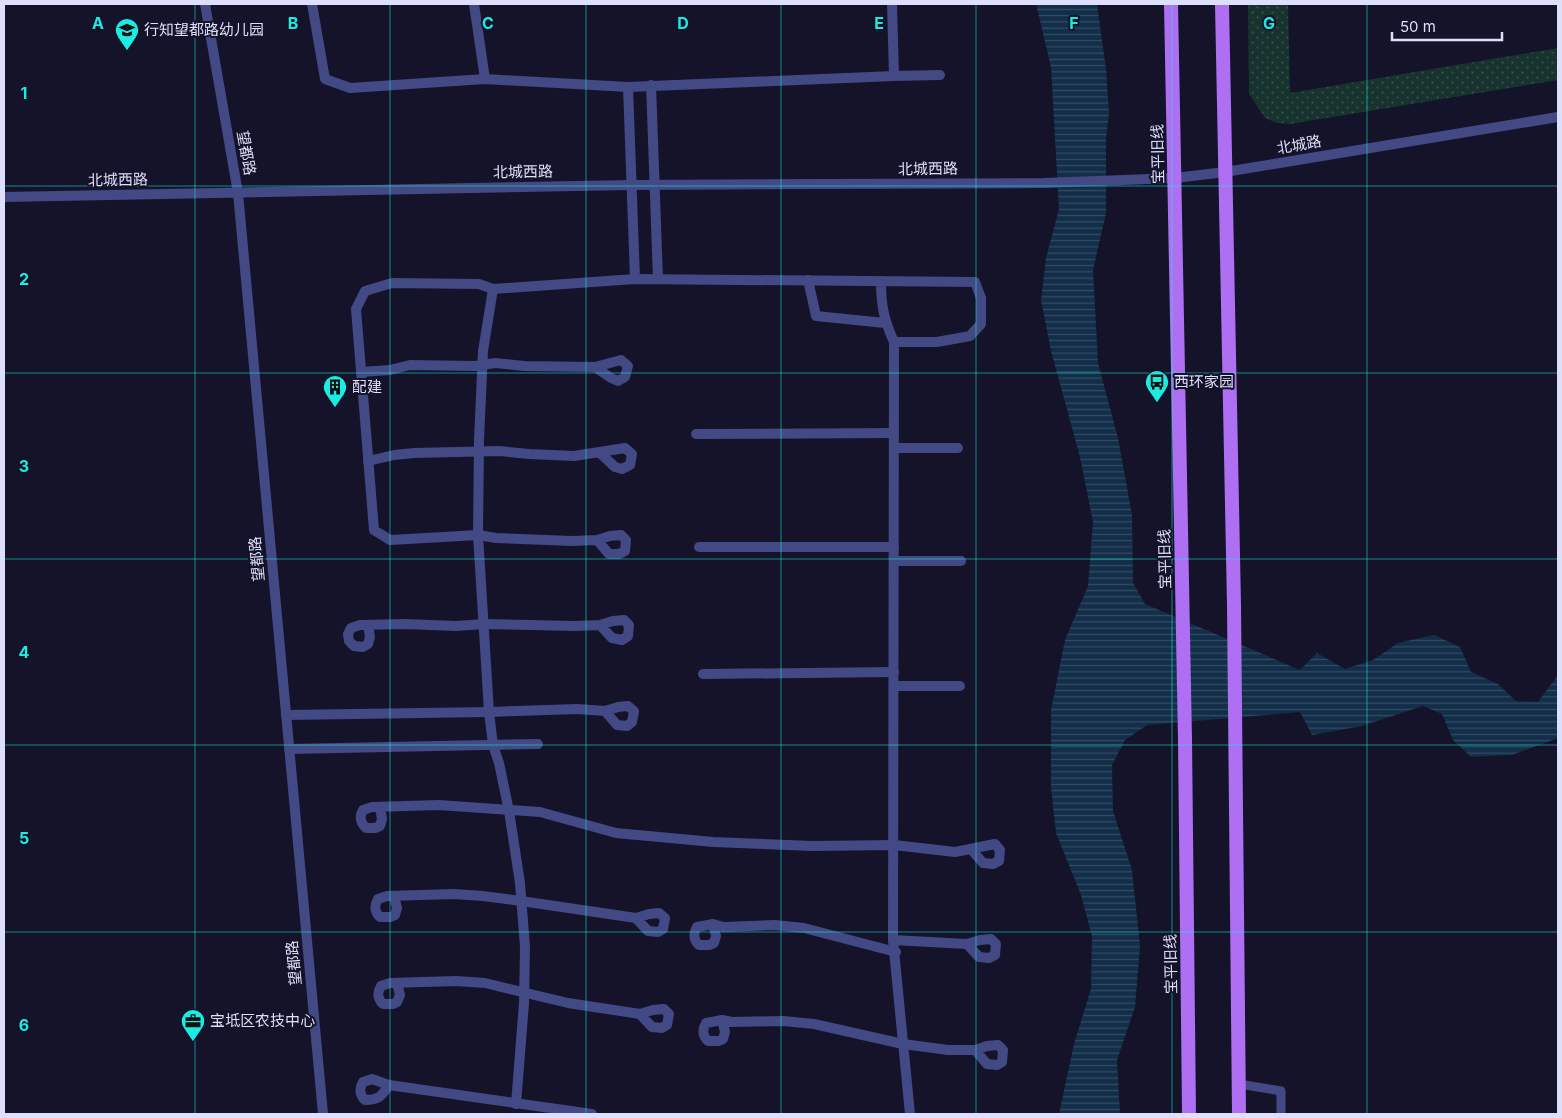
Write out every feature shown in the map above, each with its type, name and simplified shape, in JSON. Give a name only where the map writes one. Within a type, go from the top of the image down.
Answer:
[{"type":"main road","name":"宝平旧线","points":[[1171,4],[1185,739],[1189,1114]]},
{"type":"main road","points":[[1222,4],[1234,604],[1239,1114]]},
{"type":"street","name":"望都路","points":[[205,4],[238,194],[323,1114]]},
{"type":"street","points":[[312,4],[325,79],[350,88],[485,79],[628,87],[940,75]]},
{"type":"street","points":[[474,4],[485,79]]},
{"type":"street","points":[[892,4],[894,76]]},
{"type":"street","points":[[650,85],[658,279]]},
{"type":"street","points":[[628,87],[635,279]]},
{"type":"street","name":"北城路","points":[[1044,182],[1175,178],[1225,172],[1558,116]]},
{"type":"street","name":"北城西路","points":[[4,197],[632,185],[1044,182]]},
{"type":"street","points":[[597,540],[527,539],[478,535],[390,540],[374,530],[356,309],[365,291],[392,283],[479,284],[493,289],[635,279],[976,282],[981,298],[981,324],[970,336],[937,342],[894,342]]},
{"type":"street","points":[[808,280],[816,316],[885,323]]},
{"type":"street","points":[[881,281],[881,298],[885,323],[894,342],[893,940],[896,952],[910,1114]]},
{"type":"street","points":[[493,289],[482,364],[478,535],[489,712],[508,810],[521,900],[524,992],[516,1104]]},
{"type":"street","points":[[361,372],[390,370],[410,365],[475,366],[495,362],[524,366],[595,367]]},
{"type":"street","points":[[696,434],[894,432]]},
{"type":"street","points":[[894,448],[958,448]]},
{"type":"street","points":[[368,461],[414,452],[479,452],[499,450],[529,454],[574,456],[600,453]]},
{"type":"street","points":[[699,547],[894,547]]},
{"type":"street","points":[[894,562],[961,561]]},
{"type":"street","points":[[368,625],[600,625]]},
{"type":"street","points":[[703,674],[894,672]]},
{"type":"street","points":[[894,686],[960,686]]},
{"type":"street","points":[[286,715],[576,709],[604,711]]},
{"type":"street","points":[[289,749],[538,744]]},
{"type":"street","points":[[380,807],[439,805],[540,812],[616,833],[713,842],[812,846],[894,845],[954,852],[971,850]]},
{"type":"street","points":[[394,896],[454,894],[521,900],[636,918]]},
{"type":"street","points":[[713,924],[723,927],[774,925],[804,928],[896,952]]},
{"type":"street","points":[[893,940],[967,944]]},
{"type":"street","points":[[397,983],[435,981],[476,983],[524,992],[568,1004],[640,1014]]},
{"type":"street","points":[[722,1020],[732,1022],[783,1021],[814,1024],[903,1044],[948,1050],[974,1050]]},
{"type":"street","points":[[389,1086],[592,1114]]},
{"type":"lane","points":[[1239,1084],[1281,1091],[1281,1114]]},
{"type":"green space","points":[[1248,4],[1288,4],[1290,93],[1558,48],[1558,80],[1290,124],[1277,123],[1265,118],[1249,94]]},
{"type":"water","points":[[1036,4],[1097,4],[1106,69],[1109,113],[1106,139],[1106,213],[1093,270],[1098,363],[1118,438],[1132,515],[1133,583],[1145,604],[1300,670],[1317,653],[1345,669],[1373,660],[1398,643],[1434,635],[1460,647],[1471,672],[1498,684],[1516,701],[1538,702],[1558,675],[1558,738],[1512,755],[1471,757],[1453,740],[1442,714],[1423,706],[1362,726],[1312,735],[1300,712],[1147,725],[1125,740],[1112,765],[1113,811],[1132,870],[1140,946],[1135,1007],[1117,1060],[1120,1114],[1059,1114],[1074,1044],[1091,989],[1092,936],[1081,895],[1056,833],[1051,788],[1051,710],[1065,640],[1088,586],[1093,522],[1080,457],[1051,351],[1041,300],[1046,258],[1059,209],[1051,67]]},
{"type":"place","name":"行知望都路幼儿园","points":[[127,51]]},
{"type":"place","name":"西环家园","points":[[1157,403]]},
{"type":"place","name":"配建","points":[[335,408]]},
{"type":"place","name":"宝坻区农技中心","points":[[193,1042]]}]
